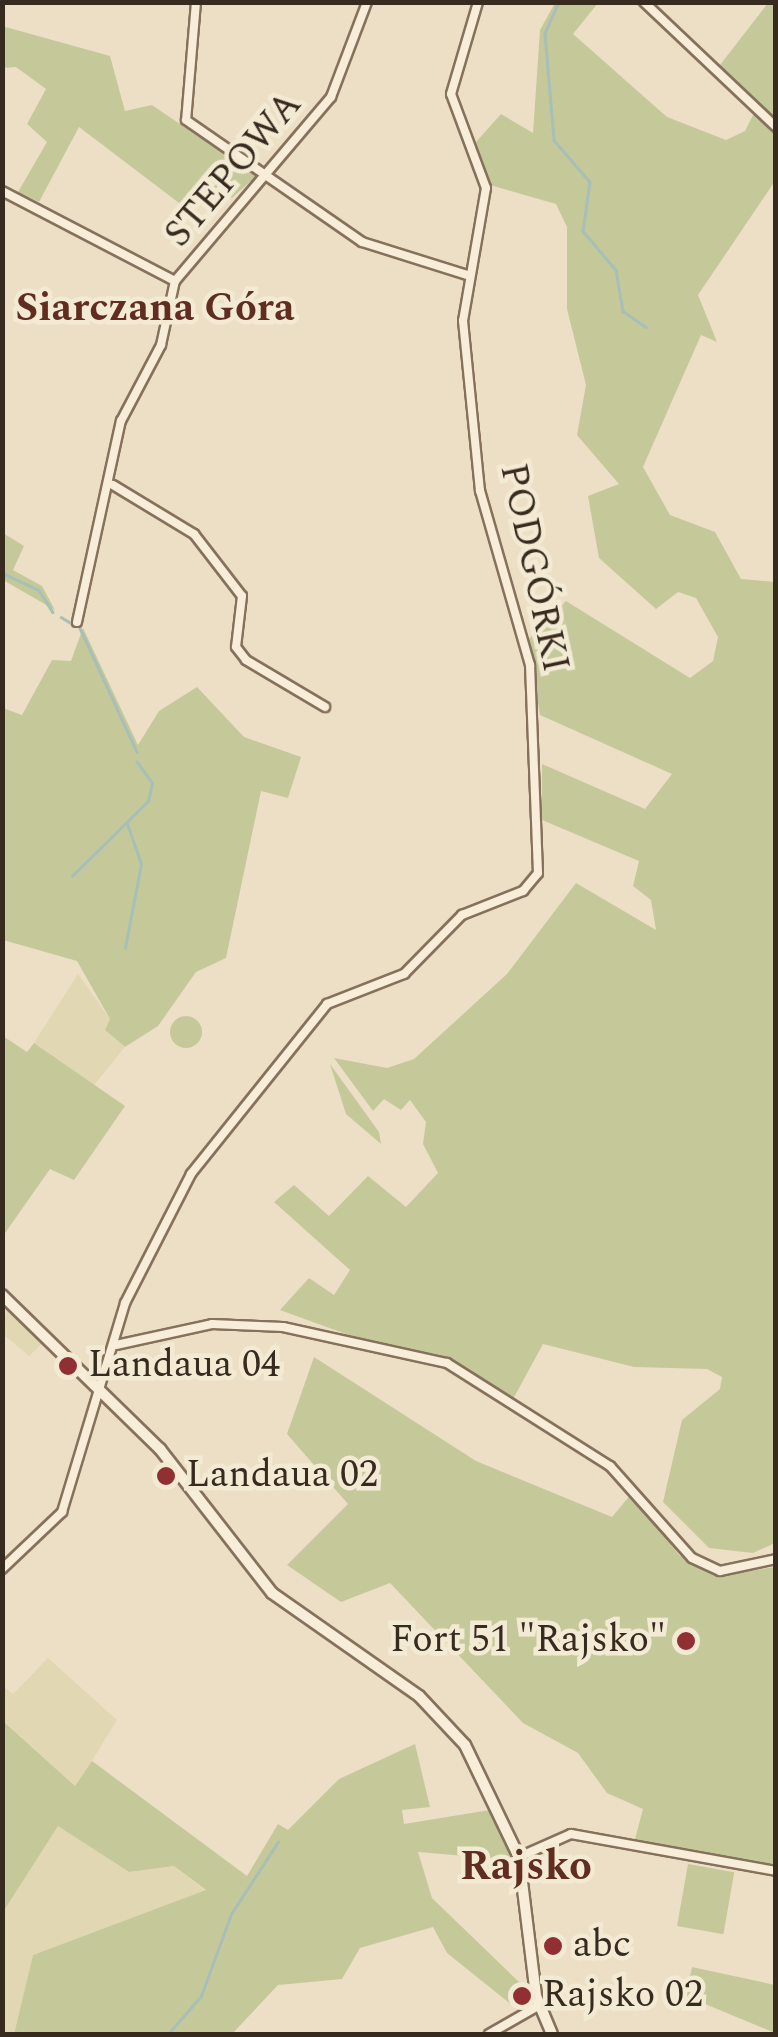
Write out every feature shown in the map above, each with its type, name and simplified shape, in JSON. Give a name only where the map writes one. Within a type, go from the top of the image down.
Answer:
[{"type":"street","points":[[196,2],[186,120],[260,178],[362,242],[467,276]]},
{"type":"street","name":"STEPOWA","points":[[76,622],[113,484],[121,421],[161,344],[175,281],[331,96],[367,2]]},
{"type":"street","name":"PODGÓRKI","points":[[2,1569],[62,1512],[97,1384],[116,1345],[139,1267],[190,1174],[327,1004],[404,974],[462,915],[522,892],[538,873],[530,665],[480,490],[467,276],[486,188],[451,94],[478,2]]},
{"type":"street","points":[[644,2],[776,127]]},
{"type":"street","points":[[2,191],[175,281]]},
{"type":"street","points":[[113,484],[194,534],[242,596],[236,647],[246,660],[325,706]]},
{"type":"street","points":[[2,1295],[97,1384],[272,1594],[450,1725],[519,1857],[538,2006],[552,2034]]},
{"type":"street","points":[[116,1345],[212,1324],[283,1328],[446,1363],[610,1466],[692,1558],[720,1571],[776,1558]]},
{"type":"street","points":[[519,1857],[571,1834],[776,1871]]},
{"type":"street","points":[[489,2034],[538,2006]]},
{"type":"shaded area","points":[[78,974],[110,1019],[105,1030],[125,1047],[94,1085],[34,1043]]},
{"type":"shaded area","points":[[6,1310],[43,1343],[29,1356],[3,1334]]},
{"type":"shaded area","points":[[48,1658],[117,1720],[76,1787],[3,1720],[2,1685],[13,1694]]},
{"type":"shaded area","points":[[58,1825],[129,1872],[174,1866],[206,1891],[33,1955],[14,2034],[3,2034],[2,1912]]},
{"type":"green space","points":[[555,3],[598,3],[573,34],[667,117],[726,140],[745,131],[756,109],[775,132],[775,181],[698,295],[717,342],[701,335],[643,467],[670,515],[715,532],[741,579],[775,582],[775,1543],[753,1553],[709,1548],[663,1502],[682,1420],[720,1389],[722,1377],[707,1369],[634,1367],[543,1344],[512,1401],[435,1354],[379,1346],[280,1310],[309,1278],[334,1295],[350,1270],[274,1202],[294,1185],[329,1216],[368,1176],[406,1207],[438,1173],[423,1144],[426,1122],[410,1100],[401,1110],[384,1099],[373,1111],[334,1058],[387,1068],[414,1059],[507,974],[576,883],[656,930],[651,900],[633,886],[639,861],[542,820],[542,764],[645,809],[672,774],[540,715],[528,640],[566,601],[690,678],[713,661],[718,637],[696,598],[678,592],[656,609],[599,558],[588,496],[619,484],[577,435],[586,385],[567,309],[567,227],[556,204],[490,185],[476,142],[501,114],[533,133],[540,30]]},
{"type":"green space","points":[[768,3],[775,3],[775,124],[720,65]]},
{"type":"green space","points":[[2,26],[110,56],[125,111],[152,105],[256,176],[232,198],[205,181],[187,209],[79,127],[39,202],[18,192],[47,142],[27,124],[46,89],[16,67],[3,68]]},
{"type":"green space","points":[[3,533],[24,546],[13,570],[42,586],[55,610],[3,580]]},
{"type":"green space","points":[[83,628],[138,745],[159,711],[197,687],[244,737],[301,757],[288,798],[261,791],[226,958],[196,972],[158,1026],[125,1047],[105,1030],[110,1019],[77,961],[3,940],[3,708],[22,715],[52,660],[71,661]]},
{"type":"green space","points":[[186,1016],[197,1021],[202,1032],[197,1043],[186,1048],[175,1043],[170,1032],[175,1021]]},
{"type":"green space","points":[[3,1036],[27,1052],[34,1043],[125,1106],[74,1180],[50,1169],[3,1236]]},
{"type":"green space","points":[[330,1064],[379,1132],[381,1144],[346,1114]]},
{"type":"green space","points":[[314,1357],[476,1461],[612,1517],[632,1493],[679,1555],[716,1576],[775,1567],[775,1866],[634,1843],[643,1809],[607,1793],[578,1753],[523,1723],[390,1583],[341,1602],[287,1565],[348,1504],[287,1434]]},
{"type":"green space","points":[[2,1720],[75,1786],[92,1761],[247,1876],[278,1824],[288,1830],[339,1779],[415,1744],[430,1807],[402,1810],[404,1824],[490,1810],[512,1860],[418,1852],[432,1898],[520,1983],[523,2005],[518,2010],[447,1953],[433,1927],[360,1948],[342,1979],[278,1985],[232,2034],[14,2034],[33,1955],[206,1890],[174,1866],[129,1872],[58,1826],[3,1912]]},
{"type":"green space","points":[[688,1864],[734,1872],[723,1934],[677,1926]]},
{"type":"green space","points":[[692,1967],[775,1985],[775,2033],[686,1996]]},
{"type":"waterway","points":[[559,2],[545,34],[554,140],[590,182],[583,231],[616,270],[623,311],[646,327]]},
{"type":"waterway","points":[[2,573],[39,590],[53,612]]},
{"type":"waterway","points":[[61,617],[71,623]]},
{"type":"waterway","points":[[80,628],[137,752]]},
{"type":"waterway","points":[[72,876],[148,801],[152,783],[137,762]]},
{"type":"waterway","points":[[125,948],[141,864],[127,824]]},
{"type":"waterway","points":[[168,2034],[201,1996],[231,1914],[278,1842]]},
{"type":"place","name":"Landaua 04","points":[[68,1366]]},
{"type":"place","name":"Landaua 02","points":[[166,1476]]},
{"type":"place","name":"Fort 51 \"Rajsko\"","points":[[686,1641]]},
{"type":"place","name":"abc","points":[[553,1946]]},
{"type":"place","name":"Rajsko 02","points":[[522,1996]]},
{"type":"district","name":"Siarczana Góra","points":[[155,309]]},
{"type":"district","name":"Rajsko","points":[[526,1867]]}]
